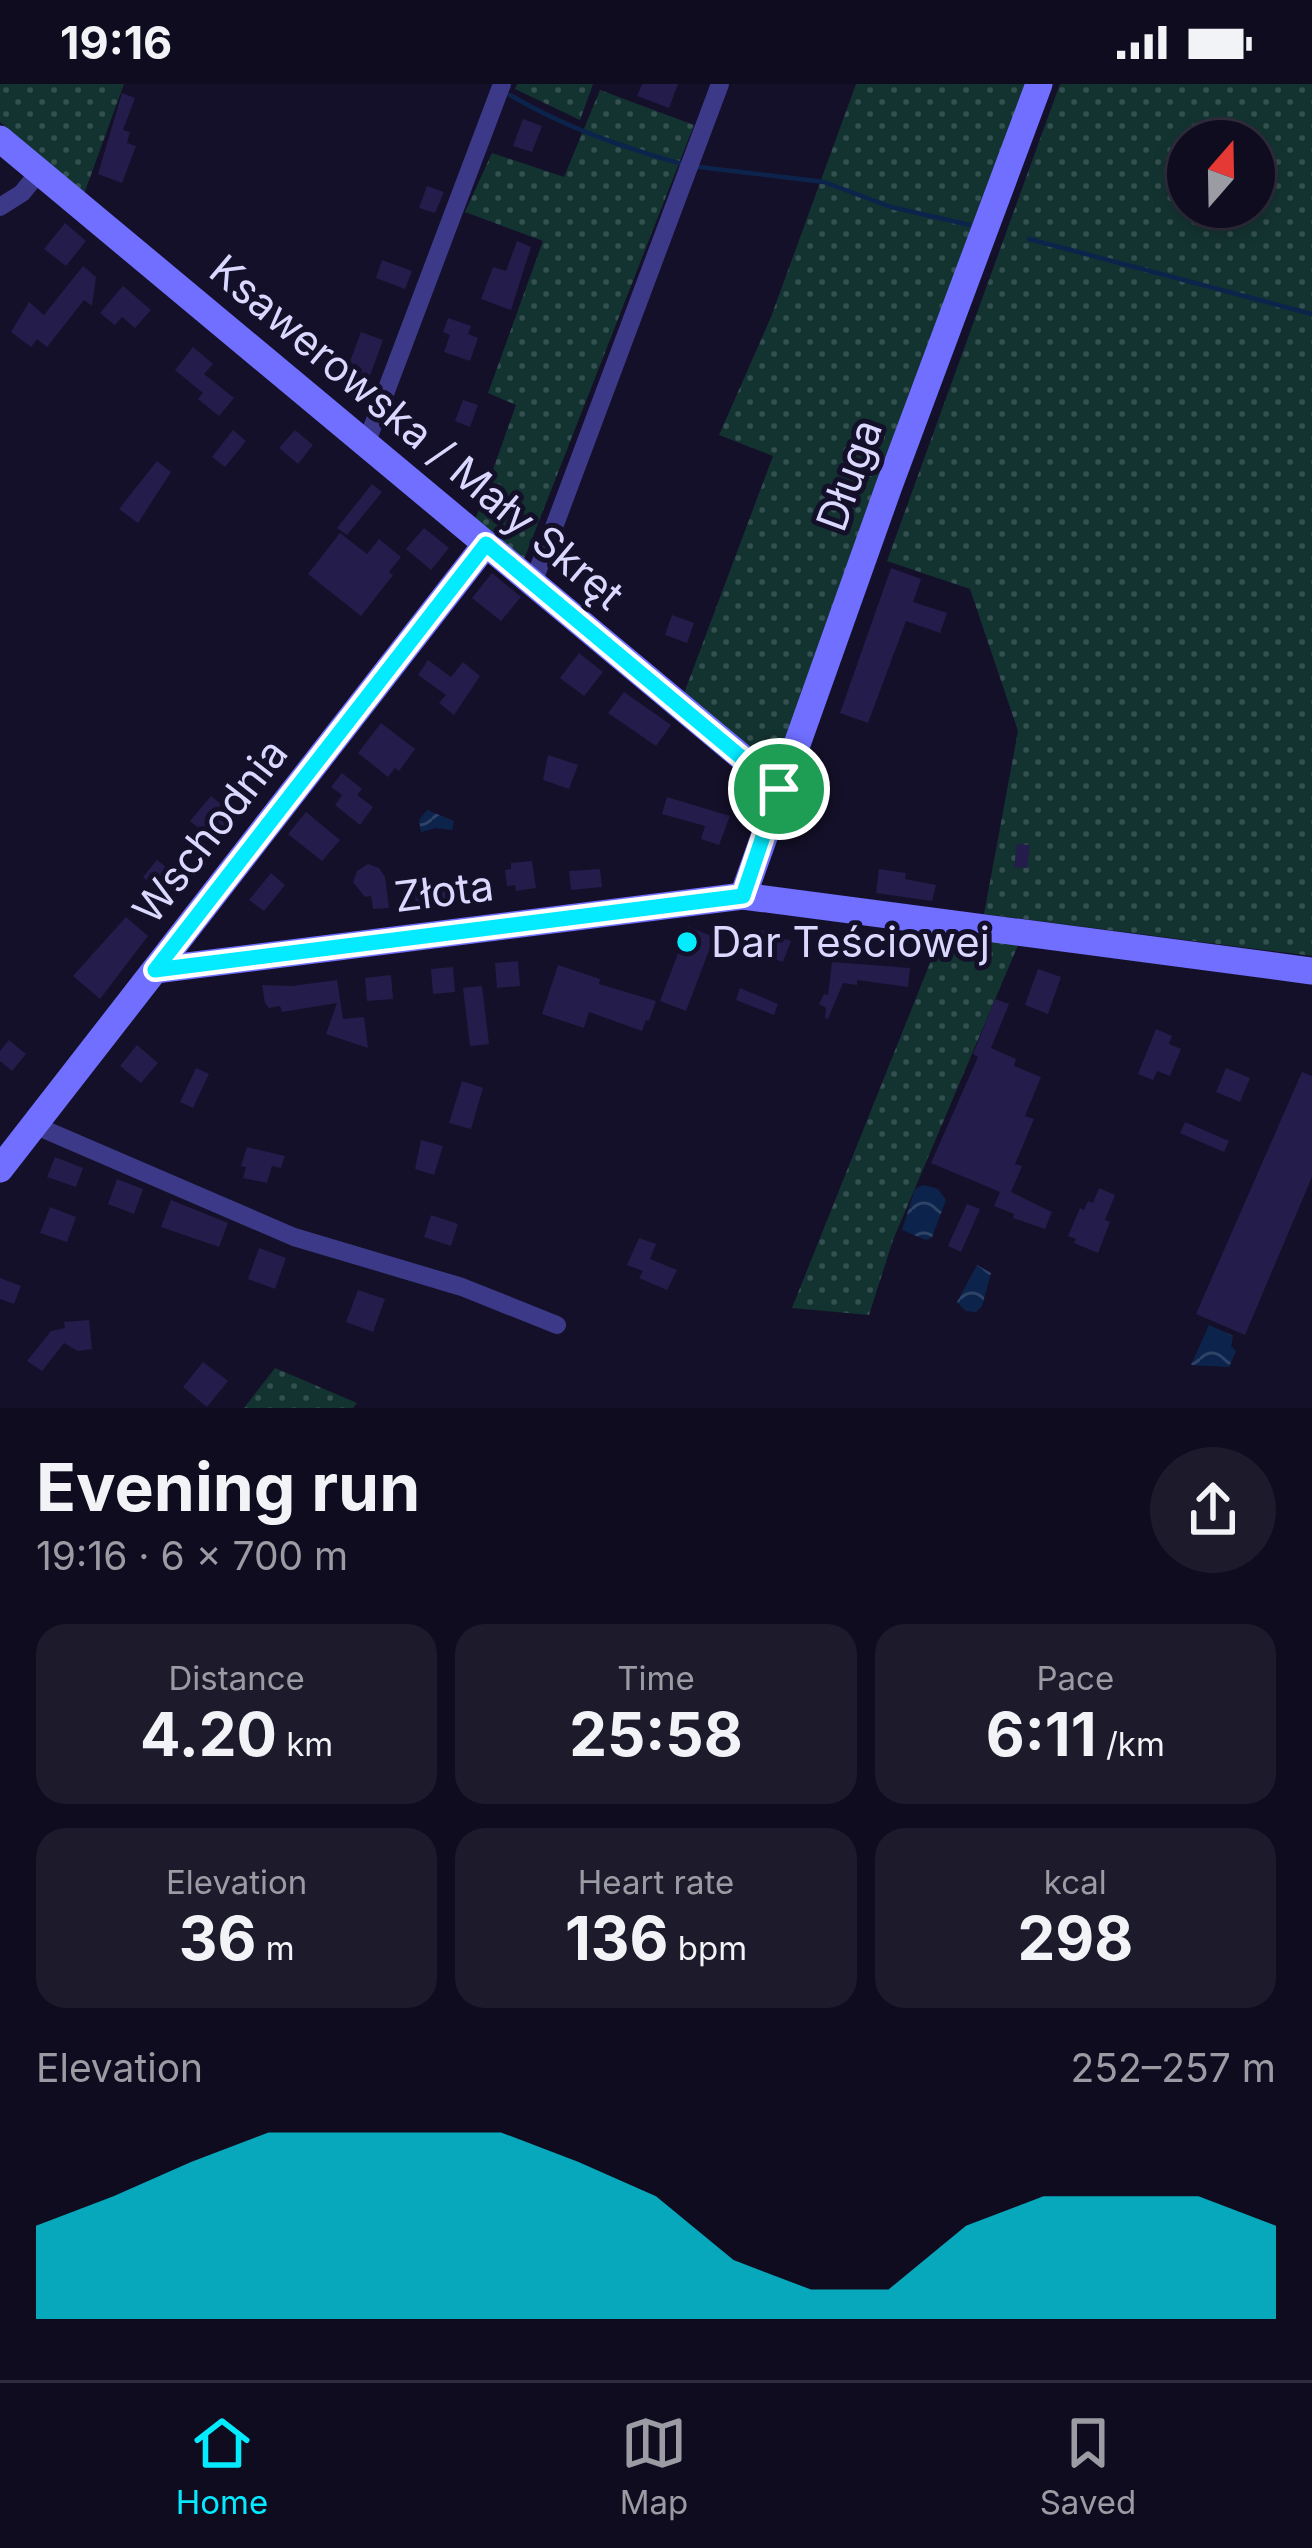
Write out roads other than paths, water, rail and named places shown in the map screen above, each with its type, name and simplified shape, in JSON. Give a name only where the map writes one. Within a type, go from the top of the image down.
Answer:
[{"type":"street","points":[[366,445],[502,84]]},
{"type":"street","points":[[533,583],[720,84]]},
{"type":"street","name":"Długa","points":[[743,896],[1039,84]]},
{"type":"street","name":"Ksawerowska / Mały Skręt","points":[[0,139],[779,789]]},
{"type":"street","points":[[0,207],[22,193],[39,172]]},
{"type":"street","name":"Wschodnia","points":[[0,1169],[486,544]]},
{"type":"street","name":"Złota","points":[[155,970],[743,896],[1312,971]]},
{"type":"street","points":[[34,1125],[294,1237],[462,1287],[557,1325]]},
{"type":"water","points":[[427,810],[454,821],[452,830],[421,832],[419,820]]},
{"type":"water","points":[[923,1185],[938,1189],[946,1200],[932,1237],[926,1240],[902,1230],[915,1189]]},
{"type":"water","points":[[977,1265],[991,1273],[982,1306],[976,1312],[966,1311],[957,1302]]},
{"type":"water","points":[[1209,1325],[1233,1336],[1231,1346],[1236,1351],[1229,1367],[1191,1365]]},
{"type":"waterway","points":[[510,95],[594,135],[682,164]]},
{"type":"waterway","points":[[699,167],[824,182],[891,207],[970,225]]},
{"type":"waterway","points":[[1029,239],[1312,314]]},
{"type":"place","name":"Dar Teściowej","points":[[687,942]]}]
